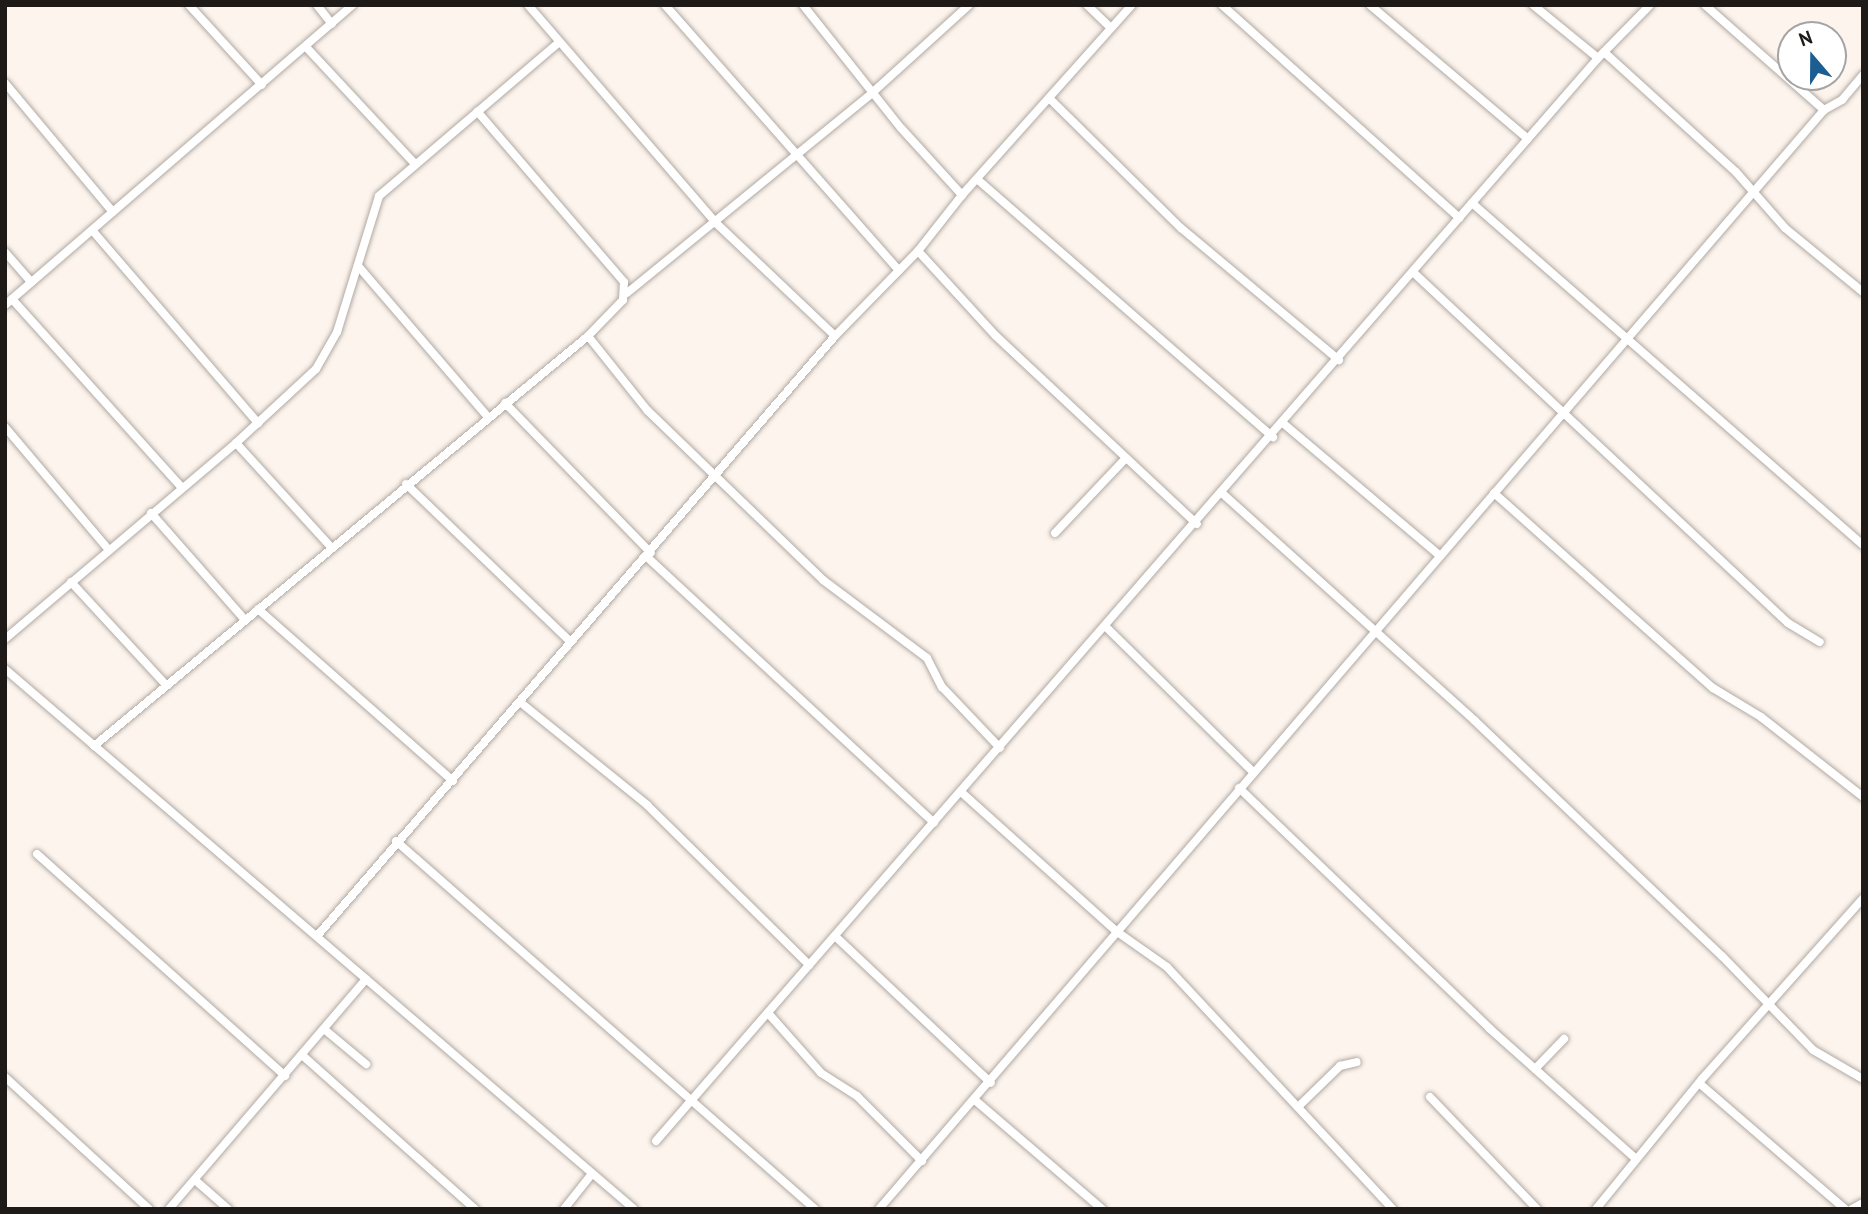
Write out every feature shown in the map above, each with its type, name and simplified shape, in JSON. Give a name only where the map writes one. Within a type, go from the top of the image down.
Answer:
[{"type":"street","points":[[189,5],[262,85]]},
{"type":"street","points":[[317,5],[332,24]]},
{"type":"street","points":[[182,488],[9,302],[353,5]]},
{"type":"street","points":[[528,5],[716,223],[835,336]]},
{"type":"street","points":[[665,5],[899,270]]},
{"type":"street","points":[[803,5],[872,93],[962,195]]},
{"type":"street","points":[[94,746],[330,546],[588,336],[627,293],[716,223],[795,153],[872,93],[968,5]]},
{"type":"street","points":[[1087,5],[1111,28]]},
{"type":"street","points":[[317,936],[396,841],[453,781],[570,642],[717,478],[835,336],[918,251],[962,195],[1132,5]]},
{"type":"street","points":[[1222,5],[1459,218]]},
{"type":"street","points":[[1370,5],[1528,139]]},
{"type":"street","points":[[1533,5],[1601,55],[1736,172],[1785,228],[1863,292]]},
{"type":"street","points":[[656,1141],[1273,437],[1601,55],[1650,5]]},
{"type":"street","points":[[1705,5],[1824,110]]},
{"type":"street","points":[[5,639],[236,443],[328,353],[358,266],[374,203],[414,163],[559,41]]},
{"type":"street","points":[[306,47],[414,163]]},
{"type":"street","points":[[879,1209],[976,1101],[1116,931],[1626,340],[1755,195],[1824,110],[1842,100],[1863,75]]},
{"type":"street","points":[[5,83],[113,212]]},
{"type":"street","points":[[1049,99],[1181,228],[1339,360]]},
{"type":"street","points":[[477,111],[624,282],[627,293]]},
{"type":"street","points":[[977,179],[1273,437]]},
{"type":"street","points":[[1472,203],[1863,545]]},
{"type":"street","points":[[92,230],[258,423]]},
{"type":"street","points":[[918,251],[996,336],[1197,524]]},
{"type":"street","points":[[5,252],[31,282]]},
{"type":"street","points":[[358,266],[488,417]]},
{"type":"street","points":[[1414,272],[1788,623],[1820,642]]},
{"type":"street","points":[[588,336],[647,410],[823,580],[927,658],[942,687],[1000,748]]},
{"type":"street","points":[[505,403],[649,555],[934,823]]},
{"type":"street","points":[[1284,424],[1440,556]]},
{"type":"street","points":[[5,427],[108,549]]},
{"type":"street","points":[[236,443],[330,546]]},
{"type":"street","points":[[1055,533],[1126,458]]},
{"type":"street","points":[[406,484],[570,642]]},
{"type":"street","points":[[1494,493],[1713,688],[1761,717],[1863,797]]},
{"type":"street","points":[[1223,494],[1376,632],[1712,947],[1813,1050],[1863,1079]]},
{"type":"street","points":[[151,513],[245,620]]},
{"type":"street","points":[[71,582],[165,684]]},
{"type":"street","points":[[258,609],[453,781]]},
{"type":"street","points":[[1106,627],[1253,772]]},
{"type":"street","points":[[5,669],[591,1175],[634,1209]]},
{"type":"street","points":[[520,702],[647,805],[809,965]]},
{"type":"street","points":[[1240,788],[1535,1069],[1636,1159]]},
{"type":"street","points":[[961,792],[1116,931],[1167,967],[1393,1209]]},
{"type":"street","points":[[396,841],[815,1209]]},
{"type":"street","points":[[37,854],[285,1076]]},
{"type":"street","points":[[1597,1209],[1699,1083],[1863,898]]},
{"type":"street","points":[[835,936],[991,1083]]},
{"type":"street","points":[[169,1209],[366,979]]},
{"type":"street","points":[[768,1013],[821,1073],[858,1096],[922,1161]]},
{"type":"street","points":[[324,1029],[366,1064]]},
{"type":"street","points":[[1535,1069],[1564,1038]]},
{"type":"street","points":[[302,1055],[475,1209]]},
{"type":"street","points":[[1298,1107],[1340,1066],[1357,1062]]},
{"type":"street","points":[[5,1077],[149,1209]]},
{"type":"street","points":[[1699,1083],[1845,1209]]},
{"type":"street","points":[[1430,1097],[1537,1209]]},
{"type":"street","points":[[976,1101],[1102,1209]]},
{"type":"street","points":[[564,1209],[591,1175]]},
{"type":"street","points":[[195,1180],[228,1209]]},
{"type":"street","points":[[1852,1209],[1863,1203]]}]
